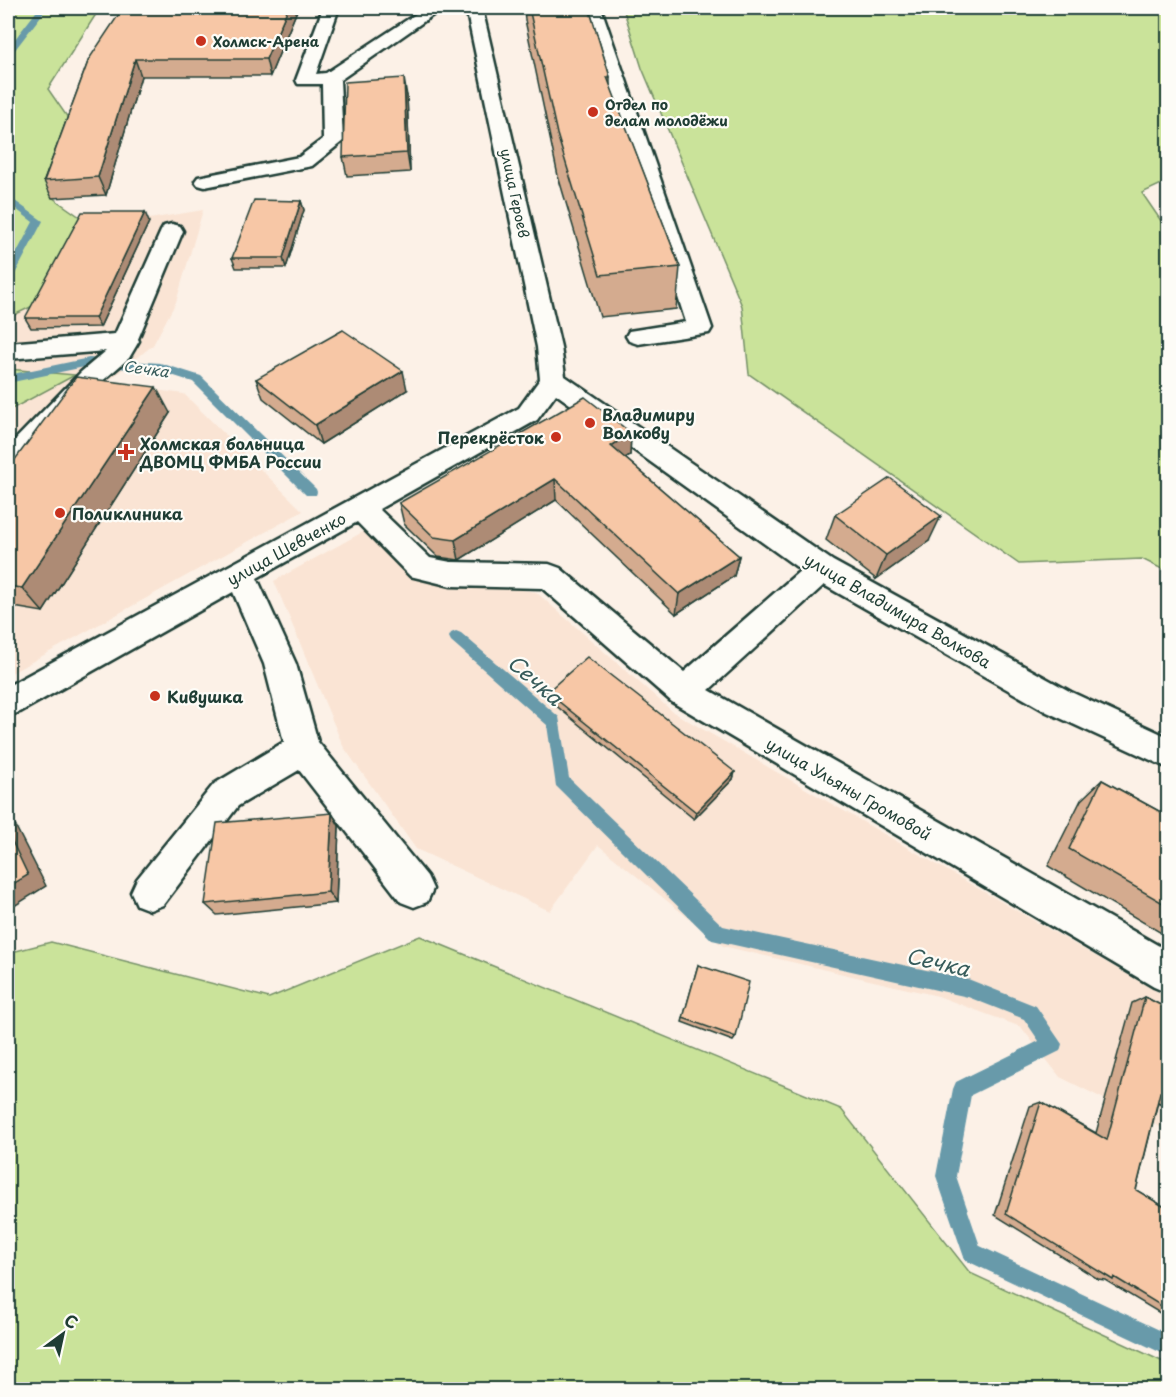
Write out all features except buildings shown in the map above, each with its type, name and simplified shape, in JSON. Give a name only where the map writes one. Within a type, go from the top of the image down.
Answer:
[{"type":"street","points":[[332,8],[305,80],[330,78],[435,8]]},
{"type":"street","name":"улица Героев","points":[[474,8],[549,347],[553,380]]},
{"type":"street","points":[[593,8],[700,328],[638,336]]},
{"type":"street","points":[[204,181],[305,162],[333,141],[330,78]]},
{"type":"street","points":[[8,463],[123,347],[172,231]]},
{"type":"street","points":[[8,351],[123,347]]},
{"type":"street","name":"улица Шевченко","points":[[16,694],[528,414],[553,380]]},
{"type":"street","name":"улица Владимира Волкова","points":[[553,380],[822,569],[1059,702],[1168,753]]},
{"type":"street","name":"улица Ульяны Громовой","points":[[359,507],[421,568],[451,574],[549,576],[684,692],[1168,973]]},
{"type":"street","points":[[684,692],[822,569]]},
{"type":"street","points":[[240,573],[280,664],[303,749],[414,889]]},
{"type":"street","points":[[150,892],[226,795],[303,749]]},
{"type":"shaded area","name":"Холмская больница ДВОМЦ ФМБА России","points":[[203,210],[176,302],[153,345],[106,383],[184,394],[303,511],[8,675],[8,310],[59,221],[149,219]]},
{"type":"shaded area","points":[[370,528],[414,575],[536,592],[673,712],[1168,998],[1168,1131],[1060,1077],[1021,1027],[938,996],[723,946],[598,845],[550,911],[416,849],[343,746],[274,581]]},
{"type":"green space","points":[[8,8],[100,8],[48,89],[77,131],[53,198],[87,222],[45,300],[8,318]]},
{"type":"green space","points":[[623,8],[1168,8],[1168,181],[1142,193],[1168,231],[1168,572],[1142,559],[1019,564],[749,374],[742,306],[642,68]]},
{"type":"green space","points":[[8,369],[75,375],[8,411]]},
{"type":"green space","points":[[420,936],[841,1109],[970,1273],[1168,1364],[1168,1389],[8,1389],[8,953],[51,942],[269,998]]},
{"type":"waterway","points":[[8,53],[43,8]]},
{"type":"waterway","points":[[8,199],[38,221],[8,278]]},
{"type":"waterway","name":"Сечка","points":[[8,379],[89,362],[160,367],[197,379],[311,492]]},
{"type":"waterway","name":"Сечка","points":[[456,637],[554,722],[562,781],[718,934],[968,988],[1030,1012],[1053,1044],[963,1089],[946,1176],[972,1253],[1168,1345]]},
{"type":"place","name":"Холмск-Арена","points":[[201,41]]},
{"type":"place","name":"Отдел по делам молодёжи","points":[[593,112]]},
{"type":"place","name":"Владимиру Волкову","points":[[590,423]]},
{"type":"place","name":"Перекрёсток","points":[[556,437]]},
{"type":"place","name":"Холмская больница ДВОМЦ ФМБА России","points":[[126,452]]},
{"type":"place","name":"Поликлиника","points":[[60,513]]},
{"type":"place","name":"Кивушка","points":[[155,696]]}]
